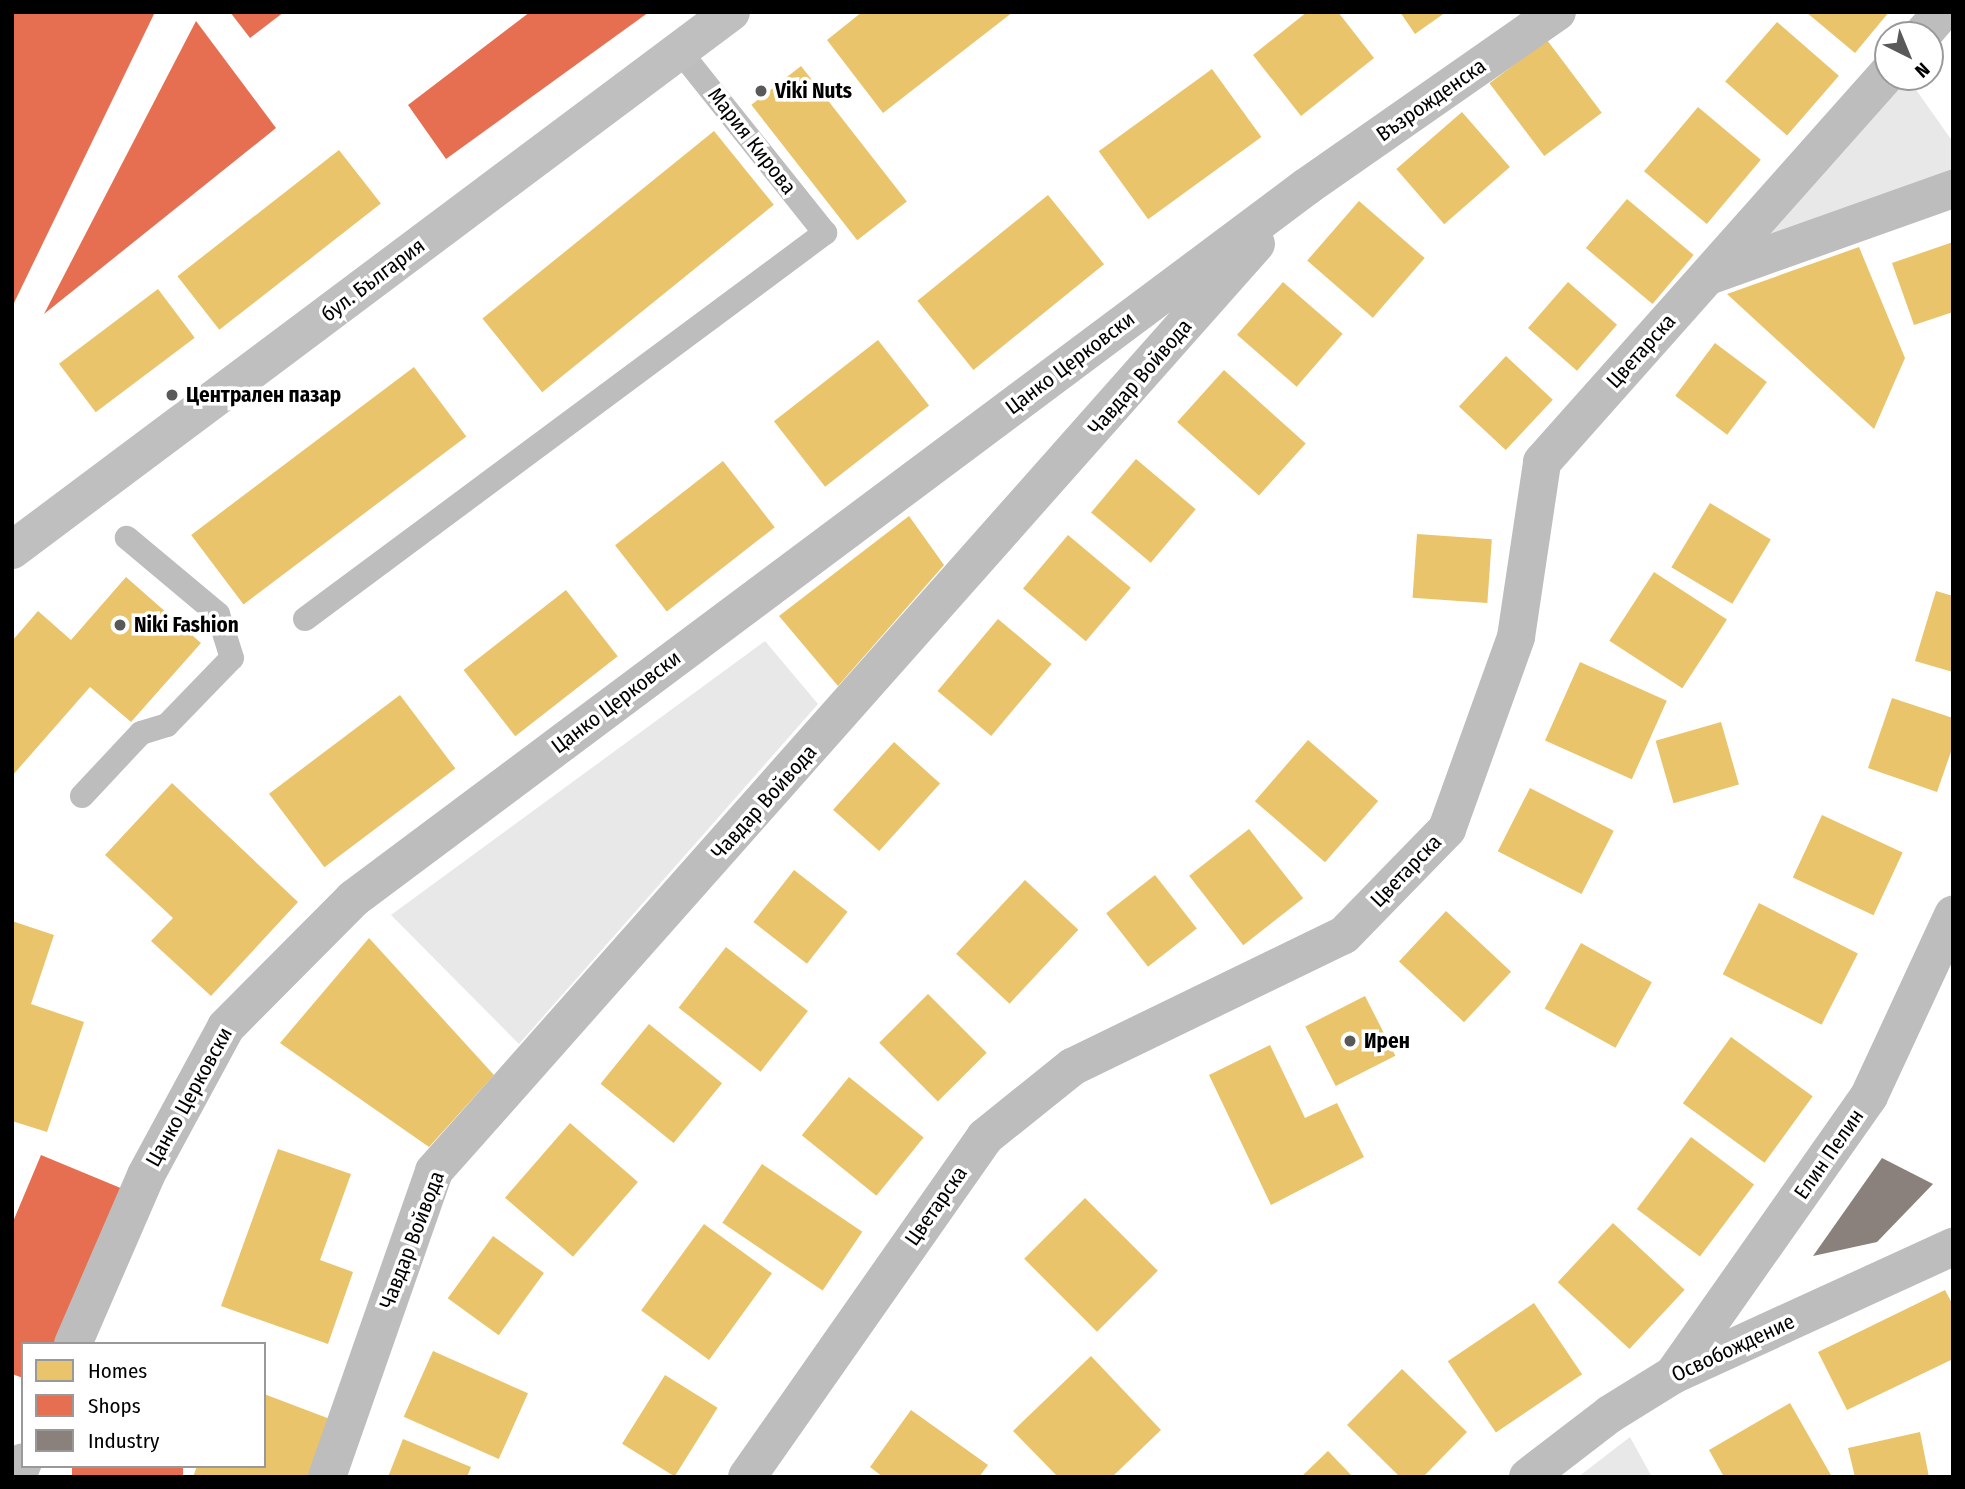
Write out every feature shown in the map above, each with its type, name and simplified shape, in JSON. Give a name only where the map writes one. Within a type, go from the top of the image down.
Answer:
[{"type":"main road","name":"бул. България","points":[[14,549],[679,50],[721,15]]},
{"type":"street","name":"Възрожденска","points":[[1306,187],[1557,12]]},
{"type":"street","name":"Цветарска","points":[[747,1477],[985,1137],[1072,1067],[1344,935],[1447,829],[1516,637],[1542,462],[1874,89]]},
{"type":"street","name":"Цанко Церковски","points":[[74,1342],[146,1175],[226,1027],[354,900],[1306,187]]},
{"type":"street","name":"Чавдар Войвода","points":[[327,1477],[434,1171],[893,659],[1306,187]]},
{"type":"street","points":[[1707,276],[1953,189]]},
{"type":"street","name":"Елин Пелин","points":[[1673,1375],[1869,1096],[1953,915]]},
{"type":"street","name":"Освобождение","points":[[1528,1477],[1610,1414],[1673,1375],[1953,1247]]},
{"type":"lane","name":"Мария Кирова","points":[[305,619],[825,233],[679,50]]},
{"type":"lane","points":[[82,796],[141,733],[166,725],[232,658],[218,614],[127,538]]},
{"type":"shaded area","points":[[1886,91],[1917,91],[1953,142],[1953,177],[1738,255]]},
{"type":"shaded area","points":[[765,641],[818,704],[519,1044],[391,915]]},
{"type":"shaded area","points":[[1630,1437],[1652,1477],[1578,1477]]},
{"type":"building: Homes","points":[[862,12],[1013,12],[883,113],[827,40]]},
{"type":"building: Homes","points":[[1307,12],[1338,12],[1374,58],[1301,116],[1253,55]]},
{"type":"building: Homes","points":[[1400,12],[1446,12],[1415,34]]},
{"type":"building: Homes","points":[[1806,12],[1889,12],[1882,21],[1874,21],[1874,30],[1855,53]]},
{"type":"building: Homes","points":[[1777,22],[1839,76],[1787,135],[1725,82]]},
{"type":"building: Homes","points":[[1547,40],[1602,113],[1544,156],[1489,83]]},
{"type":"building: Homes","points":[[801,66],[907,202],[857,240],[751,105]]},
{"type":"building: Homes","points":[[1212,69],[1261,137],[1148,219],[1099,151]]},
{"type":"building: Homes","points":[[1698,107],[1761,160],[1707,224],[1644,171]]},
{"type":"building: Homes","points":[[1462,112],[1510,167],[1444,224],[1396,169]]},
{"type":"building: Homes","points":[[714,131],[774,205],[542,392],[482,319]]},
{"type":"building: Homes","points":[[339,150],[381,204],[219,330],[177,276]]},
{"type":"building: Homes","points":[[1048,195],[1104,264],[973,370],[917,301]]},
{"type":"building: Homes","points":[[1627,199],[1694,255],[1653,304],[1586,248]]},
{"type":"building: Homes","points":[[1359,201],[1425,258],[1373,318],[1307,261]]},
{"type":"building: Homes","points":[[1953,242],[1953,312],[1914,325],[1892,263]]},
{"type":"building: Homes","points":[[1859,247],[1905,358],[1874,429],[1727,294]]},
{"type":"building: Homes","points":[[1283,282],[1343,334],[1297,387],[1237,335]]},
{"type":"building: Homes","points":[[1568,282],[1617,325],[1577,371],[1528,328]]},
{"type":"building: Homes","points":[[158,289],[195,338],[96,412],[59,364]]},
{"type":"building: Homes","points":[[878,340],[929,405],[825,487],[774,421]]},
{"type":"building: Homes","points":[[1715,343],[1767,382],[1727,435],[1675,396]]},
{"type":"building: Homes","points":[[1506,356],[1553,400],[1506,450],[1459,406]]},
{"type":"building: Homes","points":[[414,367],[466,436],[244,604],[191,535]]},
{"type":"building: Homes","points":[[1224,370],[1306,444],[1259,496],[1177,422]]},
{"type":"building: Homes","points":[[1136,459],[1196,509],[1151,563],[1091,513]]},
{"type":"building: Homes","points":[[723,461],[775,527],[667,612],[615,545]]},
{"type":"building: Homes","points":[[1710,503],[1771,540],[1732,604],[1671,567]]},
{"type":"building: Homes","points":[[909,516],[944,565],[838,686],[779,616]]},
{"type":"building: Homes","points":[[1417,534],[1492,539],[1487,603],[1413,598]]},
{"type":"building: Homes","points":[[1068,535],[1131,588],[1086,641],[1023,589]]},
{"type":"building: Homes","points":[[1654,572],[1727,619],[1682,688],[1609,641]]},
{"type":"building: Homes","points":[[126,577],[201,643],[131,722],[90,687],[12,776],[12,641],[38,611],[71,640]]},
{"type":"building: Homes","points":[[566,590],[618,656],[515,736],[464,670]]},
{"type":"building: Homes","points":[[1936,591],[1953,596],[1953,672],[1915,661]]},
{"type":"building: Homes","points":[[998,619],[1052,664],[991,736],[938,691]]},
{"type":"building: Homes","points":[[1580,662],[1667,701],[1632,779],[1545,741]]},
{"type":"building: Homes","points":[[400,695],[455,768],[324,867],[269,794]]},
{"type":"building: Homes","points":[[1892,698],[1953,718],[1953,746],[1937,792],[1868,768]]},
{"type":"building: Homes","points":[[1721,722],[1739,784],[1674,803],[1656,741]]},
{"type":"building: Homes","points":[[1308,740],[1378,801],[1325,862],[1255,801]]},
{"type":"building: Homes","points":[[894,742],[940,783],[879,851],[833,810]]},
{"type":"building: Homes","points":[[172,783],[298,902],[211,996],[151,941],[173,918],[105,855]]},
{"type":"building: Homes","points":[[1530,788],[1614,831],[1582,894],[1498,851]]},
{"type":"building: Homes","points":[[1822,815],[1903,853],[1874,915],[1793,878]]},
{"type":"building: Homes","points":[[1249,829],[1303,898],[1243,945],[1189,876]]},
{"type":"building: Homes","points":[[794,870],[848,912],[807,964],[753,922]]},
{"type":"building: Homes","points":[[1155,875],[1197,929],[1148,967],[1106,913]]},
{"type":"building: Homes","points":[[1025,880],[1078,930],[1010,1004],[956,954]]},
{"type":"building: Homes","points":[[1759,903],[1858,953],[1822,1025],[1723,974]]},
{"type":"building: Homes","points":[[1446,911],[1511,972],[1464,1022],[1399,961]]},
{"type":"building: Homes","points":[[12,921],[54,935],[31,1004],[84,1022],[47,1132],[12,1121]]},
{"type":"building: Homes","points":[[369,938],[494,1075],[429,1147],[280,1043]]},
{"type":"building: Homes","points":[[1581,943],[1652,982],[1615,1048],[1545,1009]]},
{"type":"building: Homes","points":[[726,947],[808,1011],[761,1072],[679,1008]]},
{"type":"building: Homes","points":[[928,994],[987,1053],[938,1101],[879,1043]]},
{"type":"building: Homes","points":[[1365,996],[1395,1056],[1336,1086],[1305,1026]]},
{"type":"building: Homes","points":[[649,1024],[722,1083],[674,1143],[601,1084]]},
{"type":"building: Homes","points":[[1731,1037],[1813,1096],[1765,1163],[1683,1103]]},
{"type":"building: Homes","points":[[1270,1045],[1305,1118],[1337,1103],[1364,1157],[1271,1205],[1209,1075]]},
{"type":"building: Homes","points":[[849,1077],[924,1137],[876,1196],[802,1135]]},
{"type":"building: Homes","points":[[570,1123],[638,1182],[573,1257],[505,1198]]},
{"type":"building: Homes","points":[[1691,1137],[1754,1185],[1700,1256],[1637,1209]]},
{"type":"building: Homes","points":[[278,1149],[351,1174],[320,1260],[353,1272],[328,1344],[221,1306]]},
{"type":"building: Homes","points":[[762,1164],[862,1232],[823,1291],[722,1223]]},
{"type":"building: Homes","points":[[1085,1198],[1158,1271],[1097,1332],[1024,1259]]},
{"type":"building: Homes","points":[[1613,1223],[1685,1290],[1629,1349],[1558,1282]]},
{"type":"building: Homes","points":[[704,1224],[772,1273],[709,1360],[641,1311]]},
{"type":"building: Homes","points":[[493,1236],[544,1273],[499,1335],[448,1298]]},
{"type":"building: Homes","points":[[1945,1290],[1953,1305],[1953,1359],[1847,1410],[1818,1352]]},
{"type":"building: Homes","points":[[1534,1303],[1582,1374],[1496,1432],[1448,1361]]},
{"type":"building: Homes","points":[[433,1351],[528,1393],[499,1459],[404,1417]]},
{"type":"building: Homes","points":[[1091,1356],[1161,1430],[1112,1477],[1058,1477],[1013,1431]]},
{"type":"building: Homes","points":[[1402,1369],[1467,1432],[1423,1477],[1400,1477],[1347,1425]]},
{"type":"building: Homes","points":[[665,1375],[718,1408],[675,1477],[622,1444]]},
{"type":"building: Homes","points":[[266,1395],[330,1419],[308,1477],[193,1477],[196,1468],[266,1468]]},
{"type":"building: Homes","points":[[1790,1403],[1832,1477],[1724,1477],[1709,1450]]},
{"type":"building: Homes","points":[[911,1410],[988,1465],[979,1477],[883,1477],[870,1467]]},
{"type":"building: Homes","points":[[1920,1432],[1929,1477],[1855,1477],[1848,1448]]},
{"type":"building: Homes","points":[[403,1439],[471,1467],[467,1477],[388,1477]]},
{"type":"building: Homes","points":[[1328,1451],[1353,1477],[1301,1477]]},
{"type":"building: Shops","points":[[12,12],[155,12],[12,307]]},
{"type":"building: Shops","points":[[230,12],[284,12],[250,38]]},
{"type":"building: Shops","points":[[530,12],[649,12],[446,159],[408,105]]},
{"type":"building: Shops","points":[[196,21],[276,128],[44,314]]},
{"type":"building: Shops","points":[[41,1155],[123,1189],[60,1342],[21,1342],[21,1377],[12,1374],[12,1224]]},
{"type":"building: Shops","points":[[72,1468],[183,1468],[183,1477],[72,1477]]},
{"type":"building: Industry","points":[[1882,1158],[1933,1184],[1877,1242],[1813,1256]]},
{"type":"place","name":"Viki Nuts","points":[[761,91]]},
{"type":"place","name":"Централен пазар","points":[[172,395]]},
{"type":"place","name":"Niki Fashion","points":[[120,625]]},
{"type":"place","name":"Ирен","points":[[1350,1041]]}]
